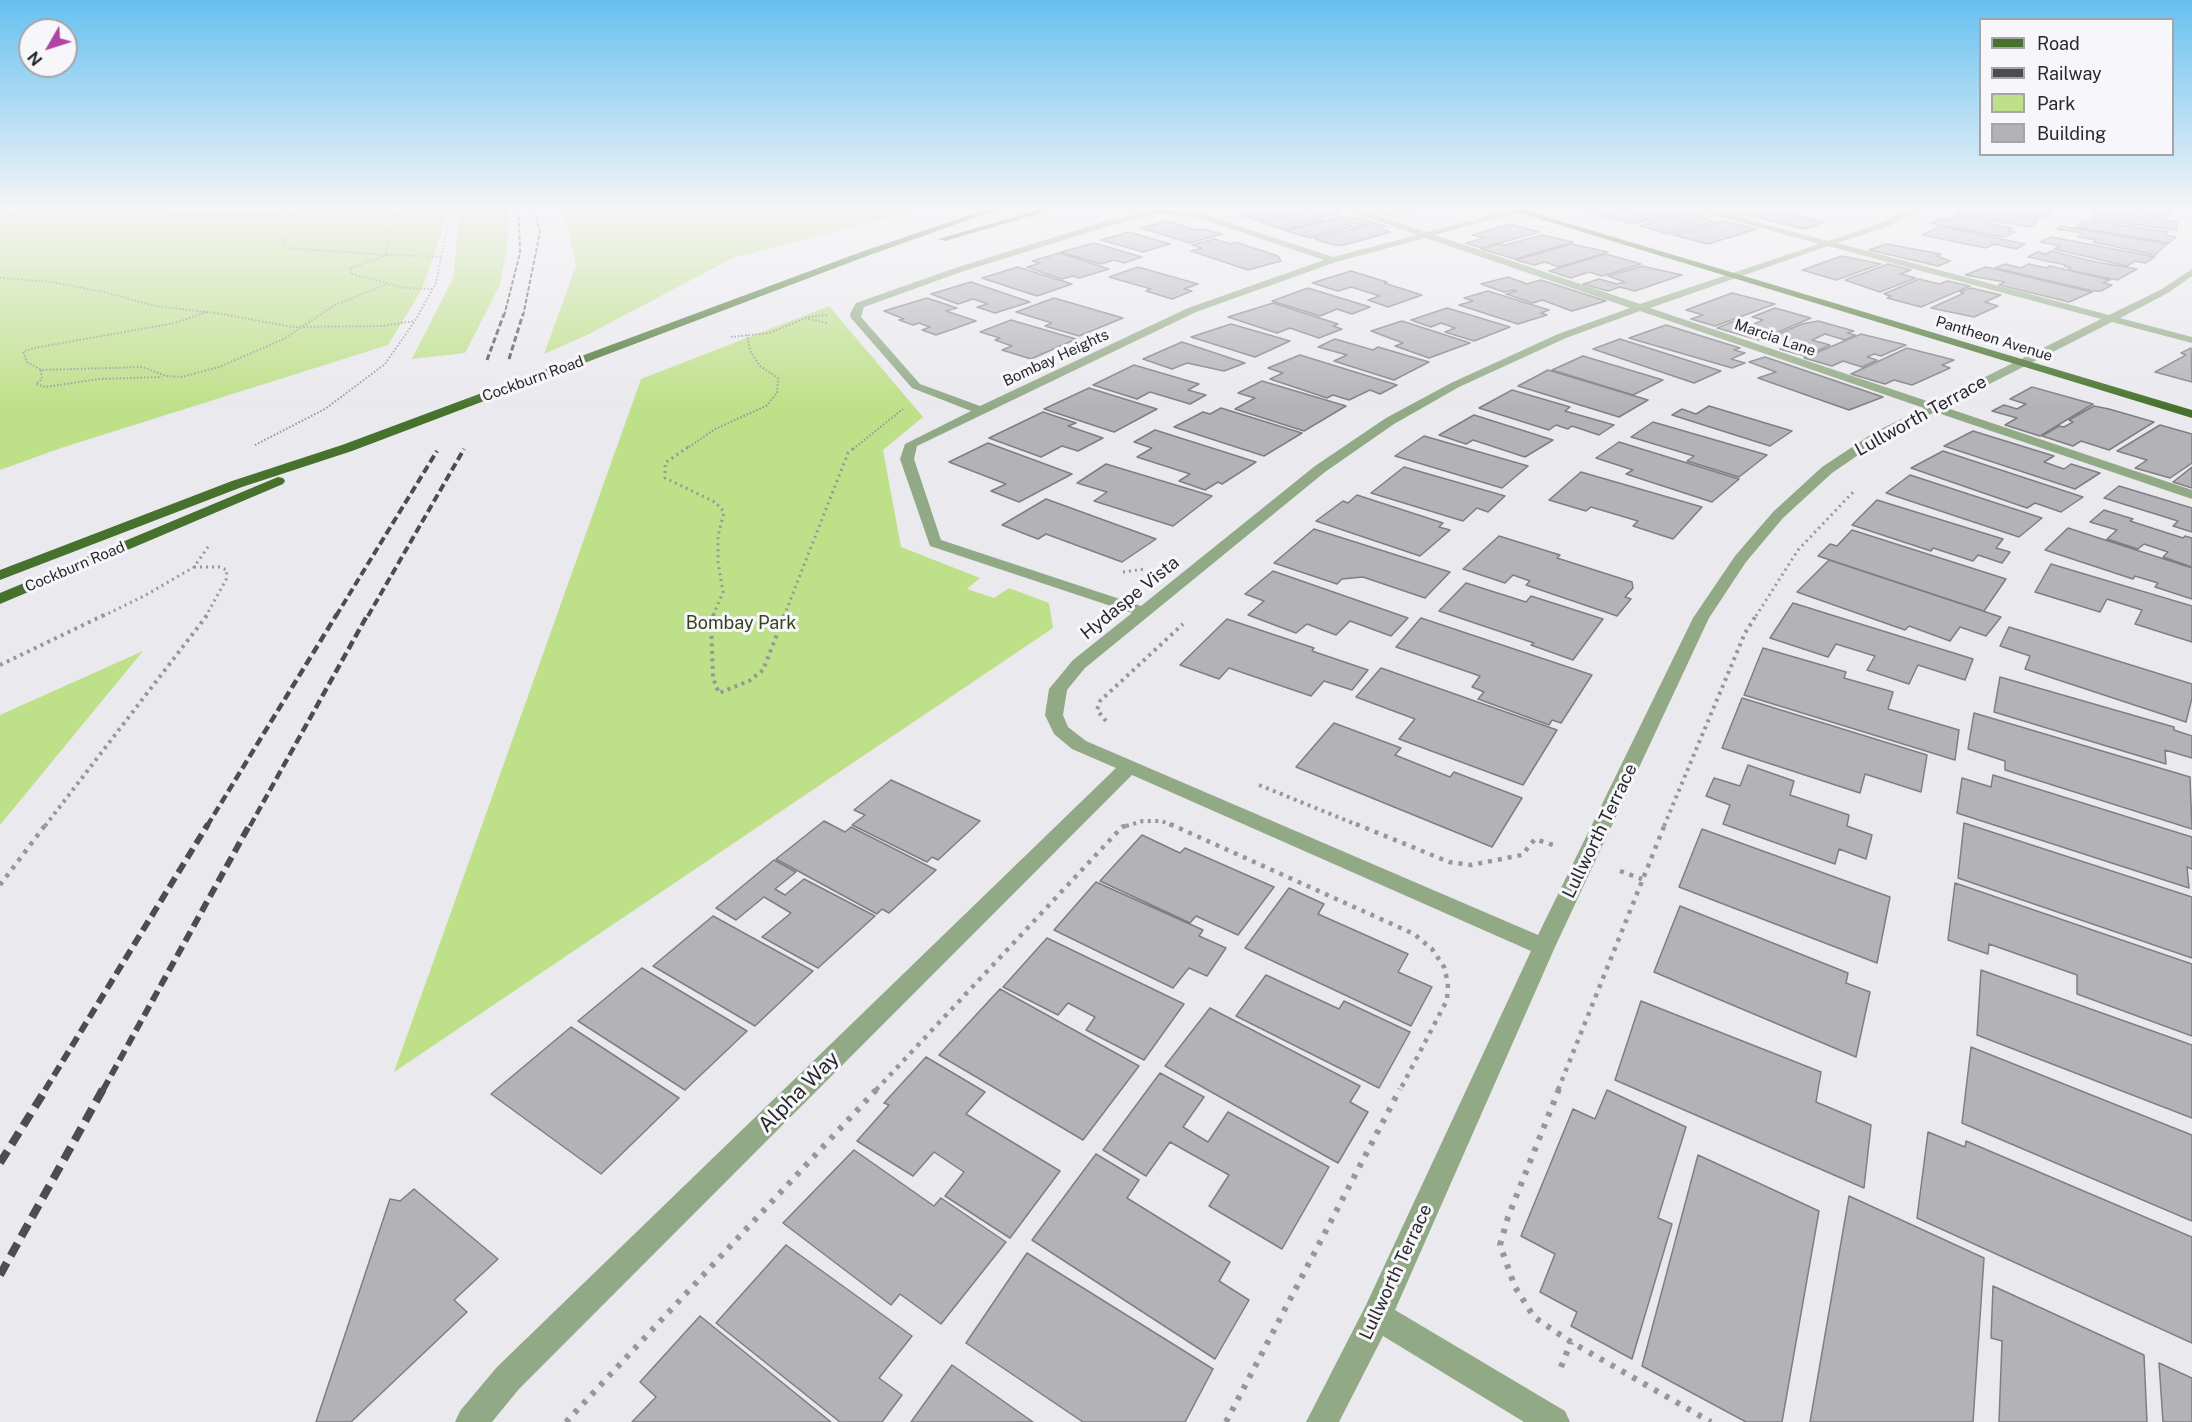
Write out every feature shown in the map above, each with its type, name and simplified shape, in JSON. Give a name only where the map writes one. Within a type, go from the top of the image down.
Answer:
[{"type":"main road","name":"Cockburn Road","points":[[0,575],[237,484],[347,448],[808,275]]},
{"type":"main road","name":"Cockburn Road","points":[[718,310],[827,275]]},
{"type":"main road","name":"Pantheon Avenue","points":[[1745,275],[2027,359],[2192,403]]},
{"type":"main road","name":"Pantheon Avenue","points":[[2027,359],[2192,414]]},
{"type":"main road","name":"Cockburn Road","points":[[0,599],[251,494],[347,448]]},
{"type":"street","points":[[943,275],[860,305],[855,314],[856,318],[916,386],[979,410]]},
{"type":"street","name":"Bombay Heights","points":[[1144,612],[935,543],[907,459],[911,444],[1192,310],[1285,275]]},
{"type":"street","name":"Marcia Lane","points":[[1544,275],[2192,495]]},
{"type":"street","name":"Hydaspe Vista","points":[[1544,947],[1079,745],[1060,730],[1054,715],[1058,689],[1079,664],[1320,469],[1390,421],[1466,380],[1562,336],[1736,275]]},
{"type":"street","points":[[1948,275],[2192,340]]},
{"type":"street","name":"Lullworth Terrace","points":[[1322,1422],[1377,1316],[1544,947],[1701,618],[1740,558],[1778,515],[1827,470],[1879,435],[2165,291],[2187,275]]},
{"type":"street","name":"Alpha Way","points":[[471,1422],[508,1378],[1130,766]]},
{"type":"street","points":[[1377,1316],[1554,1422]]},
{"type":"path","points":[[356,275],[405,288],[432,289]]},
{"type":"path","points":[[251,447],[325,409],[385,364],[415,321],[436,284],[438,275]]},
{"type":"path","points":[[0,278],[52,282],[104,292],[155,306],[301,327],[382,326],[415,321]]},
{"type":"path","points":[[41,370],[42,380],[36,384],[45,387],[99,379],[182,377],[219,367],[284,339],[333,306],[387,284]]},
{"type":"path","points":[[166,376],[142,367],[41,370],[27,362],[23,351],[128,333],[175,323],[207,312]]},
{"type":"path","points":[[724,337],[769,333],[809,317],[829,315]]},
{"type":"path","points":[[747,335],[750,351],[760,366],[778,378],[777,393],[766,406],[715,429],[664,463],[665,478],[715,502],[724,512],[718,536],[718,562],[723,592],[711,621],[713,678],[719,693],[749,681],[763,670],[848,453],[870,433],[910,404]]},
{"type":"path","points":[[1712,1422],[1571,1342],[1534,1317],[1515,1287],[1500,1245],[1508,1217],[1642,879],[1745,633],[1797,550],[1864,483]]},
{"type":"path","points":[[0,665],[146,595],[194,567],[206,547],[214,540]]},
{"type":"path","points":[[0,885],[210,611],[226,580],[227,570],[219,567],[194,567]]},
{"type":"path","points":[[1118,572],[1148,568]]},
{"type":"path","points":[[1112,726],[1097,710],[1100,701],[1189,618]]},
{"type":"path","points":[[1252,782],[1449,862],[1471,865],[1522,855],[1535,839],[1557,847]]},
{"type":"path","points":[[566,1422],[1122,827],[1143,821],[1162,821],[1414,934],[1432,949],[1444,967],[1448,983],[1447,999],[1226,1422]]},
{"type":"path","points":[[1620,871],[1642,879]]},
{"type":"path","points":[[1561,1367],[1571,1342]]},
{"type":"green space","points":[[0,275],[427,275],[422,289],[388,345],[61,448],[0,470]]},
{"type":"green space","points":[[453,275],[502,275],[500,285],[465,353],[412,359]]},
{"type":"green space","points":[[573,275],[700,275],[585,336],[544,354]]},
{"type":"green space","name":"Bombay Park","points":[[829,306],[923,417],[883,450],[901,547],[980,578],[967,589],[994,598],[1009,588],[1049,603],[1053,628],[394,1072],[641,379]]},
{"type":"green space","points":[[143,651],[0,825],[0,715]]},
{"type":"building","points":[[991,275],[1045,275],[1072,284],[1037,296],[982,278]]},
{"type":"building","points":[[1051,275],[1088,275],[1079,278],[1073,276],[1062,279]]},
{"type":"building","points":[[1168,275],[1198,284],[1184,289],[1192,291],[1172,299],[1146,291],[1151,289],[1109,277]]},
{"type":"building","points":[[1337,275],[1365,275],[1422,295],[1388,307],[1368,300],[1380,296],[1351,287],[1338,291],[1312,283]]},
{"type":"building","points":[[1681,275],[1635,291],[1620,287],[1608,291],[1583,284],[1599,279],[1617,284],[1625,282],[1608,276]]},
{"type":"building","points":[[1820,275],[1849,275],[1836,280]]},
{"type":"building","points":[[1857,275],[1905,275],[1916,278],[1880,292],[1845,280]]},
{"type":"building","points":[[1967,275],[2021,275],[2092,292],[2069,302],[1999,285],[2005,282]]},
{"type":"building","points":[[2026,275],[2090,275],[2110,280],[2103,283],[2112,285],[2101,291]]},
{"type":"building","points":[[2094,275],[2125,275],[2117,280]]},
{"type":"building","points":[[1508,277],[1527,284],[1541,280],[1606,301],[1572,311],[1542,300],[1533,303],[1506,294],[1517,291],[1504,292],[1481,284]]},
{"type":"building","points":[[1919,279],[1939,284],[1947,281],[1970,286],[1921,307],[1887,298],[1891,296],[1884,294]]},
{"type":"building","points":[[971,282],[1030,302],[995,313],[977,307],[988,304],[973,299],[958,304],[931,294]]},
{"type":"building","points":[[1308,288],[1370,307],[1352,314],[1337,309],[1320,316],[1272,301]]},
{"type":"building","points":[[1971,288],[2001,295],[1985,302],[1998,306],[1974,317],[1931,308],[1964,293],[1960,292]]},
{"type":"building","points":[[1488,291],[1549,310],[1541,313],[1547,315],[1518,324],[1459,305],[1473,301],[1464,298]]},
{"type":"building","points":[[1732,293],[1775,304],[1715,326],[1691,319],[1703,315],[1686,310]]},
{"type":"building","points":[[927,298],[957,308],[946,311],[976,321],[936,335],[922,330],[930,327],[919,323],[913,325],[884,311]]},
{"type":"building","points":[[1054,298],[1123,318],[1079,336],[1045,326],[1052,323],[1016,312]]},
{"type":"building","points":[[1273,303],[1338,324],[1333,326],[1342,329],[1319,338],[1290,328],[1277,333],[1228,317]]},
{"type":"building","points":[[1447,308],[1510,327],[1474,341],[1445,332],[1455,328],[1441,323],[1431,327],[1411,320]]},
{"type":"building","points":[[1775,308],[1811,318],[1759,340],[1717,328],[1737,320],[1752,325],[1763,320],[1752,317]]},
{"type":"building","points":[[1011,320],[1076,339],[1031,359],[1002,350],[1012,346],[995,340],[1000,338],[980,332]]},
{"type":"building","points":[[1402,321],[1470,343],[1429,358],[1395,346],[1403,343],[1371,331]]},
{"type":"building","points":[[1818,321],[1854,331],[1847,333],[1855,335],[1845,340],[1825,334],[1812,340],[1830,345],[1805,356],[1780,349],[1785,346],[1767,341],[1774,338],[1771,337],[1802,324]]},
{"type":"building","points":[[1231,324],[1290,341],[1255,357],[1191,337]]},
{"type":"building","points":[[1666,325],[1740,348],[1734,350],[1745,353],[1731,359],[1745,363],[1732,368],[1629,338]]},
{"type":"building","points":[[1861,334],[1906,345],[1881,356],[1874,354],[1867,357],[1877,360],[1862,367],[1843,361],[1832,366],[1804,358]]},
{"type":"building","points":[[1335,339],[1373,350],[1378,347],[1429,362],[1394,380],[1334,361],[1347,355],[1318,347]]},
{"type":"building","points":[[1620,339],[1721,371],[1694,383],[1593,349]]},
{"type":"building","points":[[1182,342],[1245,363],[1224,371],[1187,363],[1172,369],[1143,359]]},
{"type":"building","points":[[1907,348],[1954,360],[1942,365],[1950,368],[1912,385],[1894,380],[1885,384],[1851,374]]},
{"type":"building","points":[[2191,348],[2192,382],[2155,372],[2186,355],[2181,353]]},
{"type":"building","points":[[1300,355],[1397,385],[1380,394],[1370,390],[1349,400],[1333,395],[1327,398],[1270,379],[1283,373],[1268,368]]},
{"type":"building","points":[[1583,356],[1663,380],[1633,395],[1552,370]]},
{"type":"building","points":[[1765,357],[1883,397],[1849,410],[1758,378],[1776,372],[1749,362]]},
{"type":"building","points":[[1134,365],[1199,384],[1188,390],[1206,395],[1190,404],[1150,392],[1137,399],[1093,385]]},
{"type":"building","points":[[1548,370],[1648,400],[1619,417],[1518,386]]},
{"type":"building","points":[[1262,381],[1346,406],[1304,431],[1235,409],[1255,398],[1238,393]]},
{"type":"building","points":[[2032,387],[2093,404],[2040,436],[2005,425],[2017,418],[1992,411],[2004,405],[2017,409],[2026,404],[2010,399]]},
{"type":"building","points":[[1089,388],[1157,409],[1114,432],[1044,409]]},
{"type":"building","points":[[1512,390],[1570,407],[1565,411],[1614,425],[1599,435],[1572,426],[1568,429],[1556,425],[1549,430],[1479,408]]},
{"type":"building","points":[[1709,406],[1792,431],[1770,446],[1672,415],[1682,409],[1696,414]]},
{"type":"building","points":[[2094,406],[2154,422],[2109,450],[2081,441],[2073,446],[2042,436],[2059,426],[2064,427],[2073,422],[2069,420]]},
{"type":"building","points":[[1221,408],[1302,433],[1264,456],[1174,427],[1203,412],[1210,414]]},
{"type":"building","points":[[1043,412],[1076,423],[1068,426],[1103,438],[1078,451],[1062,446],[1041,457],[989,438]]},
{"type":"building","points":[[1474,415],[1553,440],[1525,457],[1473,440],[1466,444],[1439,435]]},
{"type":"building","points":[[1653,422],[1767,455],[1739,477],[1687,461],[1694,456],[1631,437]]},
{"type":"building","points":[[2160,425],[2192,434],[2192,463],[2170,478],[2135,468],[2147,460],[2117,451]]},
{"type":"building","points":[[1155,430],[1256,462],[1222,484],[1218,482],[1205,490],[1179,481],[1190,474],[1137,457],[1152,448],[1134,442]]},
{"type":"building","points":[[1973,431],[2054,456],[2044,462],[2064,469],[2071,464],[2100,473],[2075,489],[1944,446]]},
{"type":"building","points":[[1424,436],[1528,466],[1502,488],[1395,456]]},
{"type":"building","points":[[1619,442],[1739,479],[1712,502],[1626,474],[1633,470],[1596,458]]},
{"type":"building","points":[[988,443],[1072,474],[1019,502],[991,491],[1006,484],[949,462]]},
{"type":"building","points":[[1943,451],[2083,497],[2061,512],[2035,503],[2027,508],[1911,468]]},
{"type":"building","points":[[1106,464],[1212,496],[1173,526],[1094,501],[1107,492],[1077,483]]},
{"type":"building","points":[[1404,467],[1505,496],[1488,512],[1477,508],[1463,521],[1371,493]]},
{"type":"building","points":[[2192,467],[2192,488],[2173,482]]},
{"type":"building","points":[[1581,472],[1702,507],[1673,539],[1633,526],[1638,521],[1591,507],[1586,511],[1549,500]]},
{"type":"building","points":[[1910,475],[2042,518],[2019,537],[1886,493]]},
{"type":"building","points":[[2119,486],[2192,508],[2192,532],[2173,526],[2178,521],[2104,498]]},
{"type":"building","points":[[1357,495],[1443,523],[1439,527],[1450,530],[1420,556],[1316,521],[1343,501],[1348,503]]},
{"type":"building","points":[[1046,499],[1156,539],[1122,562],[1046,534],[1038,539],[1002,525]]},
{"type":"building","points":[[1877,500],[2003,539],[1996,548],[2010,552],[2002,563],[1978,555],[1973,561],[1933,548],[1931,551],[1852,525]]},
{"type":"building","points":[[2104,510],[2183,538],[2185,536],[2192,538],[2192,567],[2163,557],[2168,552],[2144,544],[2138,549],[2107,539],[2117,530],[2090,522]]},
{"type":"building","points":[[2068,528],[2192,568],[2192,599],[2155,587],[2158,583],[2135,576],[2133,579],[2045,550]]},
{"type":"building","points":[[1314,529],[1450,572],[1425,598],[1363,577],[1342,579],[1337,584],[1274,563]]},
{"type":"building","points":[[1852,530],[2006,579],[1984,611],[1818,556],[1830,544],[1837,546]]},
{"type":"building","points":[[1499,536],[1560,555],[1557,558],[1632,582],[1633,588],[1625,597],[1631,599],[1617,616],[1526,585],[1530,581],[1513,575],[1505,583],[1463,569]]},
{"type":"building","points":[[1829,560],[2001,617],[1986,636],[1960,627],[1950,641],[1909,626],[1905,630],[1797,592]]},
{"type":"building","points":[[2051,564],[2192,606],[2192,642],[2135,624],[2142,610],[2107,599],[2100,612],[2035,592]]},
{"type":"building","points":[[1273,571],[1408,618],[1391,636],[1350,621],[1336,635],[1307,624],[1296,633],[1248,615],[1264,601],[1245,594]]},
{"type":"building","points":[[1466,583],[1526,602],[1531,596],[1603,619],[1573,660],[1531,645],[1534,643],[1439,611]]},
{"type":"building","points":[[1793,603],[1973,659],[1965,680],[1918,665],[1909,684],[1867,670],[1875,656],[1836,644],[1828,657],[1770,638]]},
{"type":"building","points":[[1421,618],[1592,675],[1561,723],[1552,720],[1549,725],[1478,699],[1484,692],[1472,687],[1480,676],[1396,647]]},
{"type":"building","points":[[1227,619],[1314,648],[1312,651],[1368,670],[1352,690],[1324,681],[1311,696],[1229,668],[1219,679],[1180,665]]},
{"type":"building","points":[[2009,627],[2192,684],[2192,698],[2186,722],[2025,669],[2030,656],[2000,646]]},
{"type":"building","points":[[1763,648],[1846,672],[1844,678],[1893,692],[1888,709],[1959,730],[1955,760],[1744,695]]},
{"type":"building","points":[[1381,668],[1557,730],[1523,785],[1399,739],[1415,719],[1356,697]]},
{"type":"building","points":[[2000,677],[2174,727],[2174,730],[2192,736],[2192,758],[2165,750],[2166,764],[1994,712]]},
{"type":"building","points":[[1742,698],[1927,755],[1921,792],[1865,774],[1860,793],[1722,748]]},
{"type":"building","points":[[1974,713],[2190,777],[2192,829],[2005,770],[2005,761],[1968,749]]},
{"type":"building","points":[[1334,723],[1401,748],[1395,755],[1450,777],[1454,772],[1522,798],[1492,847],[1296,767]]},
{"type":"building","points":[[1748,765],[1794,781],[1790,795],[1849,815],[1847,826],[1872,835],[1866,859],[1839,849],[1835,864],[1723,824],[1730,805],[1706,796],[1714,778],[1740,786]]},
{"type":"building","points":[[1993,775],[2192,837],[2192,869],[2187,867],[2189,888],[1957,813],[1962,778],[1991,787]]},
{"type":"building","points":[[891,780],[980,821],[938,860],[932,857],[927,862],[852,825],[865,815],[854,810]]},
{"type":"building","points":[[824,821],[845,832],[851,827],[936,870],[889,913],[882,909],[877,914],[776,859]]},
{"type":"building","points":[[1964,823],[2192,897],[2192,958],[1958,878]]},
{"type":"building","points":[[1702,829],[1890,897],[1877,963],[1679,887]]},
{"type":"building","points":[[1142,835],[1180,853],[1185,848],[1274,887],[1238,935],[1196,916],[1190,923],[1100,881]]},
{"type":"building","points":[[774,860],[796,872],[775,889],[785,895],[804,879],[875,916],[818,968],[762,937],[791,913],[764,897],[736,920],[716,908]]},
{"type":"building","points":[[1096,882],[1203,930],[1199,936],[1226,948],[1207,976],[1189,968],[1173,988],[1054,930]]},
{"type":"building","points":[[1955,883],[2192,964],[2192,1036],[2077,994],[2077,975],[1989,944],[1988,954],[1948,940]]},
{"type":"building","points":[[1289,888],[1324,904],[1318,914],[1408,954],[1398,972],[1432,987],[1411,1026],[1245,948]]},
{"type":"building","points":[[1680,906],[1848,973],[1846,983],[1870,992],[1856,1057],[1654,972]]},
{"type":"building","points":[[713,916],[813,971],[755,1026],[653,966]]},
{"type":"building","points":[[1047,938],[1184,1004],[1144,1060],[1086,1030],[1095,1017],[1068,1003],[1058,1015],[1003,987]]},
{"type":"building","points":[[642,968],[747,1031],[685,1090],[578,1021]]},
{"type":"building","points":[[1981,970],[2192,1045],[2192,1118],[1977,1035]]},
{"type":"building","points":[[1266,975],[1339,1009],[1344,1001],[1410,1032],[1379,1088],[1236,1016]]},
{"type":"building","points":[[1000,989],[1139,1066],[1083,1140],[939,1055]]},
{"type":"building","points":[[1641,1001],[1821,1072],[1816,1102],[1871,1125],[1864,1188],[1615,1080]]},
{"type":"building","points":[[1210,1008],[1360,1086],[1350,1102],[1368,1112],[1338,1163],[1165,1066]]},
{"type":"building","points":[[571,1027],[679,1098],[601,1174],[491,1094]]},
{"type":"building","points":[[1971,1047],[2192,1135],[2192,1221],[1962,1123]]},
{"type":"building","points":[[926,1057],[985,1092],[966,1114],[1060,1171],[1010,1238],[945,1196],[964,1172],[934,1152],[913,1176],[857,1141],[889,1105],[884,1103]]},
{"type":"building","points":[[1160,1073],[1204,1097],[1183,1127],[1208,1142],[1228,1112],[1329,1167],[1282,1249],[1209,1206],[1229,1175],[1170,1142],[1146,1176],[1103,1150]]},
{"type":"building","points":[[1607,1090],[1686,1127],[1658,1218],[1672,1224],[1632,1359],[1571,1326],[1577,1312],[1540,1292],[1555,1254],[1521,1236],[1573,1109],[1595,1119]]},
{"type":"building","points":[[1928,1132],[1965,1147],[1966,1141],[2192,1237],[2192,1343],[1917,1218]]},
{"type":"building","points":[[854,1150],[934,1206],[941,1198],[1006,1242],[941,1324],[900,1294],[891,1305],[783,1223]]},
{"type":"building","points":[[1096,1154],[1139,1180],[1127,1198],[1230,1262],[1219,1281],[1249,1300],[1215,1359],[1032,1240]]},
{"type":"building","points":[[1698,1155],[1819,1211],[1782,1422],[1746,1422],[1642,1366]]},
{"type":"building","points":[[414,1189],[498,1259],[454,1300],[467,1312],[351,1422],[316,1422],[390,1199],[400,1201]]},
{"type":"building","points":[[1849,1196],[1984,1258],[1973,1422],[1810,1422]]},
{"type":"building","points":[[786,1245],[912,1336],[879,1378],[902,1395],[882,1422],[840,1422],[716,1323]]},
{"type":"building","points":[[1027,1253],[1213,1369],[1185,1422],[1083,1422],[966,1343]]},
{"type":"building","points":[[1993,1286],[2144,1355],[2147,1422],[1999,1422],[2002,1341],[1991,1338]]},
{"type":"building","points":[[700,1316],[831,1422],[632,1422],[656,1397],[640,1382]]},
{"type":"building","points":[[2159,1363],[2192,1378],[2192,1422],[2163,1422]]},
{"type":"building","points":[[952,1365],[1033,1422],[911,1422]]},
{"type":"railway","points":[[504,316],[514,275]]},
{"type":"railway","points":[[523,316],[531,275]]},
{"type":"railway","points":[[487,360],[504,314]]},
{"type":"railway","points":[[509,359],[523,314]]},
{"type":"railway","points":[[368,616],[464,449]]},
{"type":"railway","points":[[336,616],[437,451]]},
{"type":"railway","points":[[207,826],[337,614]]},
{"type":"railway","points":[[250,826],[368,614]]},
{"type":"railway","points":[[45,1090],[208,824]]},
{"type":"railway","points":[[103,1090],[250,824]]},
{"type":"railway","points":[[0,1163],[46,1089]]},
{"type":"railway","points":[[0,1275],[103,1089]]}]
